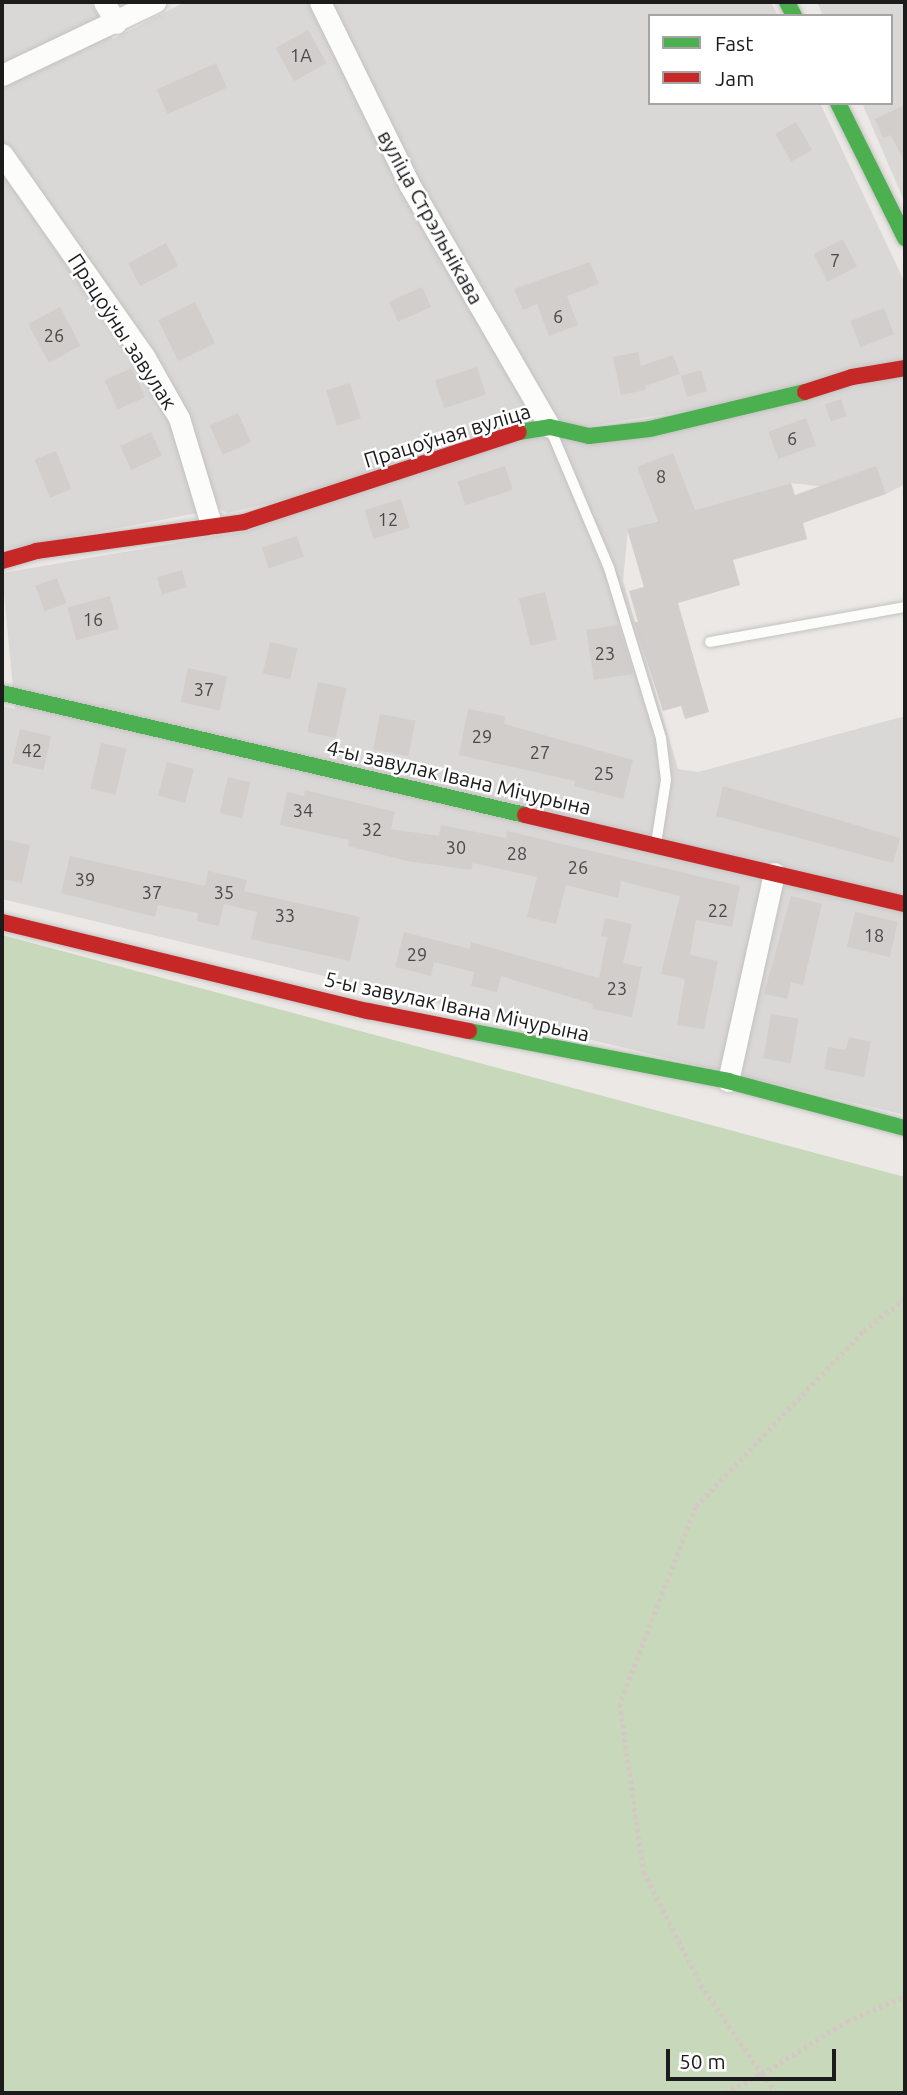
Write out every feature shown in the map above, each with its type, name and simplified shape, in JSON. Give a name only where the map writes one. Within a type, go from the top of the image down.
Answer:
[{"type":"street","points":[[104,2],[116,23]]},
{"type":"street","points":[[2,75],[116,23],[155,2]]},
{"type":"street","name":"вуліца Стрэльнікава","points":[[320,2],[409,184],[550,427]]},
{"type":"street","points":[[839,105],[905,238]]},
{"type":"street","name":"Працоўны завулак","points":[[2,154],[144,356],[179,418],[211,524]]},
{"type":"street","name":"Працоўная вуліца","points":[[2,561],[211,524],[244,522],[530,428],[550,427],[589,436],[650,429],[764,405],[852,377],[905,368]]},
{"type":"street","name":"4-ы завулак Івана Мічурына","points":[[2,693],[905,904]]},
{"type":"street","points":[[728,1081],[774,873]]},
{"type":"street","name":"5-ы завулак Івана Мічурына","points":[[2,922],[368,1011],[728,1081],[905,1128]]},
{"type":"lane","points":[[550,427],[609,568],[661,738],[666,780],[656,845]]},
{"type":"lane","points":[[710,642],[905,607]]},
{"type":"path","points":[[776,2093],[701,1985],[644,1872],[620,1704],[696,1507],[863,1332],[905,1299]]},
{"type":"path","points":[[726,2093],[762,2074],[846,2021],[905,1996]]},
{"type":"shaded area","points":[[2,2],[90,2],[113,39],[185,2],[771,2],[777,14],[648,14],[648,105],[821,105],[905,283],[905,360],[733,404],[588,426],[228,513],[219,509],[2,550]]},
{"type":"shaded area","points":[[817,2],[905,2],[905,203],[863,105],[893,105],[893,14],[822,14]]},
{"type":"shaded area","points":[[905,375],[905,484],[886,494],[791,483],[628,529],[623,581],[678,769],[698,772],[905,716],[905,1115],[2,899],[2,706],[15,709],[2,573],[246,531],[491,446]]},
{"type":"green space","points":[[2,935],[905,1177],[905,2093],[2,2093]]},
{"type":"building","points":[[308,30],[326,63],[294,81],[276,48]]},
{"type":"building","points":[[216,63],[227,88],[168,114],[157,89]]},
{"type":"building","points":[[905,105],[905,163],[891,135],[883,138],[875,119]]},
{"type":"building","points":[[796,122],[812,150],[791,162],[775,134]]},
{"type":"building","points":[[843,239],[857,267],[828,282],[814,254]]},
{"type":"building","points":[[166,243],[178,266],[140,286],[128,263]]},
{"type":"building","points":[[590,262],[599,284],[567,296],[578,325],[549,336],[537,304],[523,310],[514,289]]},
{"type":"building","points":[[422,287],[431,307],[398,322],[389,302]]},
{"type":"building","points":[[195,302],[215,343],[178,361],[158,320]]},
{"type":"building","points":[[60,307],[81,346],[49,363],[28,324]]},
{"type":"building","points":[[884,308],[894,334],[860,347],[850,321]]},
{"type":"building","points":[[638,352],[641,366],[673,355],[680,374],[645,386],[646,390],[621,395],[613,357]]},
{"type":"building","points":[[477,367],[486,395],[444,408],[435,381]]},
{"type":"building","points":[[132,368],[145,397],[118,409],[105,380]]},
{"type":"building","points":[[701,370],[707,391],[687,397],[681,376]]},
{"type":"building","points":[[350,383],[361,418],[337,426],[326,390]]},
{"type":"building","points":[[841,399],[847,416],[831,422],[825,405]]},
{"type":"building","points":[[238,413],[251,442],[223,455],[210,426]]},
{"type":"building","points":[[806,418],[816,445],[778,459],[768,432]]},
{"type":"building","points":[[151,432],[162,456],[131,470],[120,446]]},
{"type":"building","points":[[56,451],[71,489],[50,498],[35,460]]},
{"type":"building","points":[[673,453],[695,510],[791,483],[795,495],[876,466],[886,494],[803,523],[807,539],[733,560],[740,585],[678,603],[709,712],[685,719],[681,706],[663,711],[634,622],[638,622],[629,591],[644,587],[627,529],[658,521],[637,467]]},
{"type":"building","points":[[505,466],[513,490],[465,505],[457,481]]},
{"type":"building","points":[[401,499],[410,528],[373,539],[365,510]]},
{"type":"building","points":[[297,536],[304,557],[269,568],[262,547]]},
{"type":"building","points":[[182,570],[187,587],[162,594],[157,577]]},
{"type":"building","points":[[57,578],[66,603],[45,611],[35,586]]},
{"type":"building","points":[[545,592],[557,640],[531,646],[519,599]]},
{"type":"building","points":[[110,596],[119,629],[76,640],[67,607]]},
{"type":"building","points":[[618,625],[633,674],[594,680],[586,630]]},
{"type":"building","points":[[270,642],[297,648],[290,679],[263,673]]},
{"type":"building","points":[[188,668],[227,676],[220,711],[181,702]]},
{"type":"building","points":[[318,682],[346,688],[336,738],[307,732]]},
{"type":"building","points":[[468,709],[505,716],[504,724],[633,760],[623,799],[574,786],[575,781],[459,755]]},
{"type":"building","points":[[380,714],[415,721],[408,756],[373,749]]},
{"type":"building","points":[[20,729],[51,736],[43,770],[12,763]]},
{"type":"building","points":[[101,743],[126,749],[116,795],[90,789]]},
{"type":"building","points":[[167,762],[194,769],[185,803],[158,796]]},
{"type":"building","points":[[228,777],[250,782],[242,818],[220,813]]},
{"type":"building","points":[[723,786],[900,838],[893,863],[716,816]]},
{"type":"building","points":[[305,790],[395,812],[391,829],[439,836],[441,825],[506,838],[507,831],[740,886],[732,927],[696,920],[690,955],[718,961],[704,1029],[677,1025],[685,979],[661,974],[680,896],[621,881],[618,898],[566,885],[556,924],[527,917],[537,877],[473,863],[471,870],[407,861],[348,846],[349,840],[280,825],[287,792],[304,796]]},
{"type":"building","points":[[2,839],[30,845],[22,883],[2,879]]},
{"type":"building","points":[[70,856],[205,886],[208,871],[247,880],[244,891],[360,917],[350,961],[251,939],[257,912],[224,904],[219,926],[197,921],[198,913],[158,905],[155,917],[61,893]]},
{"type":"building","points":[[791,896],[822,904],[803,985],[791,982],[787,999],[764,994]]},
{"type":"building","points":[[855,912],[898,922],[890,957],[847,947]]},
{"type":"building","points":[[605,918],[632,924],[623,963],[642,967],[632,1017],[592,1009],[593,1004],[501,976],[497,992],[471,986],[474,972],[434,962],[431,976],[395,967],[404,932],[470,949],[471,942],[599,978],[607,937],[601,936]]},
{"type":"building","points":[[771,1014],[799,1019],[791,1063],[763,1058]]},
{"type":"building","points":[[849,1037],[871,1042],[864,1077],[824,1069],[828,1047],[846,1050]]},
{"type":"traffic: fast","points":[[787,2],[793,14]]},
{"type":"traffic: fast","points":[[839,105],[905,238]]},
{"type":"traffic: fast","points":[[519,432],[550,427],[589,436],[650,429],[805,392]]},
{"type":"traffic: fast","points":[[2,693],[525,815]]},
{"type":"traffic: fast","points":[[469,1031],[728,1081],[905,1128]]},
{"type":"traffic: jam","points":[[805,392],[852,377],[905,368]]},
{"type":"traffic: jam","points":[[2,561],[36,551],[244,522],[519,432]]},
{"type":"traffic: jam","points":[[525,815],[905,904]]},
{"type":"traffic: jam","points":[[2,922],[368,1011],[469,1031]]}]
